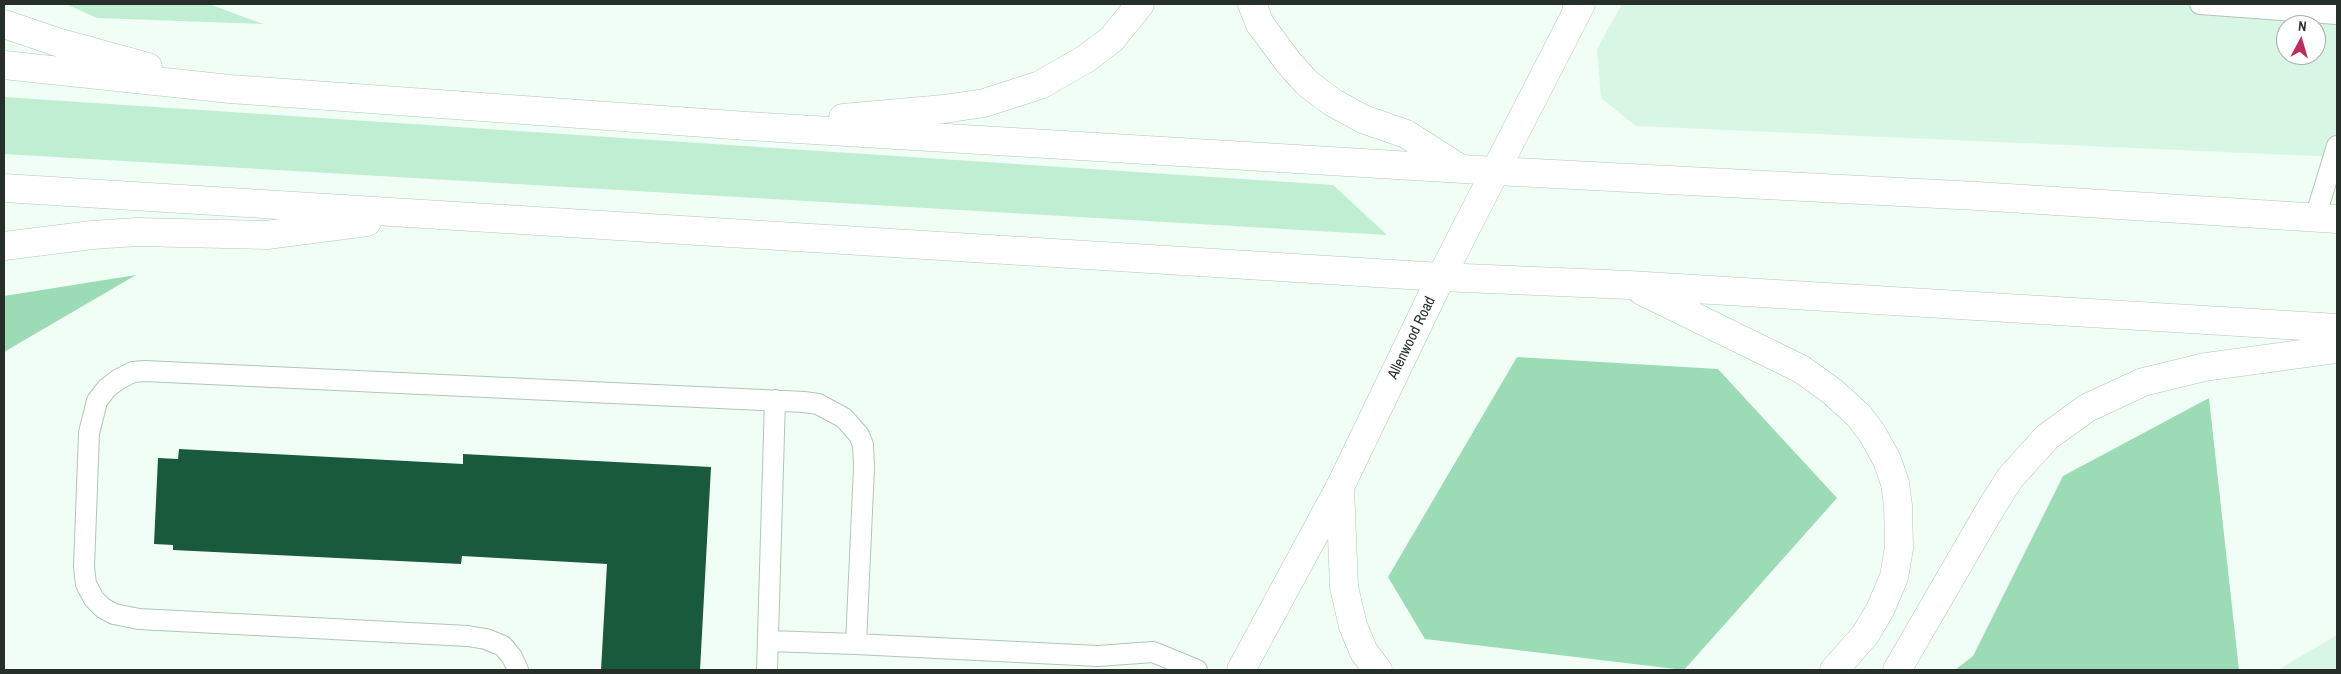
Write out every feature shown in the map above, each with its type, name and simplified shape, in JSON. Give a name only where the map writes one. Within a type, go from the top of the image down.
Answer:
[{"type":"main road","points":[[747,126],[944,109],[1012,95],[1040,85],[1087,58],[1112,39],[1140,4]]},
{"type":"main road","points":[[1252,4],[1260,24],[1289,63],[1307,83],[1332,102],[1362,119],[1406,134],[1459,168]]},
{"type":"main road","name":"Allenwood Road","points":[[1241,670],[1340,487],[1441,277],[1578,7]]},
{"type":"main road","points":[[4,24],[57,42],[230,89]]},
{"type":"main road","points":[[4,65],[230,89],[747,126],[1496,171],[1977,196],[2326,219]]},
{"type":"main road","points":[[4,188],[433,213],[1441,277],[1630,285],[2337,328]]},
{"type":"main road","points":[[4,246],[92,235],[137,232],[268,235],[433,213]]},
{"type":"main road","points":[[1630,285],[1801,369],[1833,392],[1859,416],[1872,433],[1887,460],[1895,483],[1898,506],[1899,548],[1894,577],[1880,610],[1865,635],[1834,670]]},
{"type":"main road","points":[[1896,670],[2010,478],[2047,438],[2079,414],[2112,395],[2144,382],[2206,368],[2337,348]]},
{"type":"main road","points":[[1340,487],[1344,587],[1353,626],[1364,652],[1378,670]]},
{"type":"lane","points":[[2200,4],[2337,14]]},
{"type":"lane","points":[[2326,219],[2337,146]]},
{"type":"lane","points":[[518,670],[503,646],[486,639],[468,636],[139,619],[114,614],[103,608],[94,599],[86,584],[84,568],[89,433],[97,401],[107,388],[119,378],[132,372],[145,371],[775,400],[804,402],[832,410],[853,426],[863,444],[864,467],[856,644]]},
{"type":"lane","points":[[766,670],[775,400]]},
{"type":"lane","points":[[768,640],[1098,656],[1153,652],[1197,670]]},
{"type":"lane","points":[[1098,656],[1119,670]]},
{"type":"shaded area","points":[[66,4],[209,4],[263,24],[97,18]]},
{"type":"shaded area","points":[[1622,4],[2337,4],[2337,157],[1636,126],[1601,98],[1597,49]]},
{"type":"shaded area","points":[[4,97],[1333,185],[1387,235],[4,154]]},
{"type":"shaded area","points":[[2337,635],[2337,670],[2278,670]]},
{"type":"green space","points":[[136,275],[4,352],[4,296]]},
{"type":"green space","points":[[1517,357],[1718,369],[1837,498],[1684,670],[1425,639],[1388,577]]},
{"type":"green space","points":[[2209,398],[2239,670],[1955,670],[1973,656],[2063,476]]},
{"type":"building","points":[[179,449],[463,464],[463,454],[711,467],[700,670],[601,670],[607,564],[462,556],[461,564],[173,550],[173,545],[154,544],[158,458],[178,459]]}]
